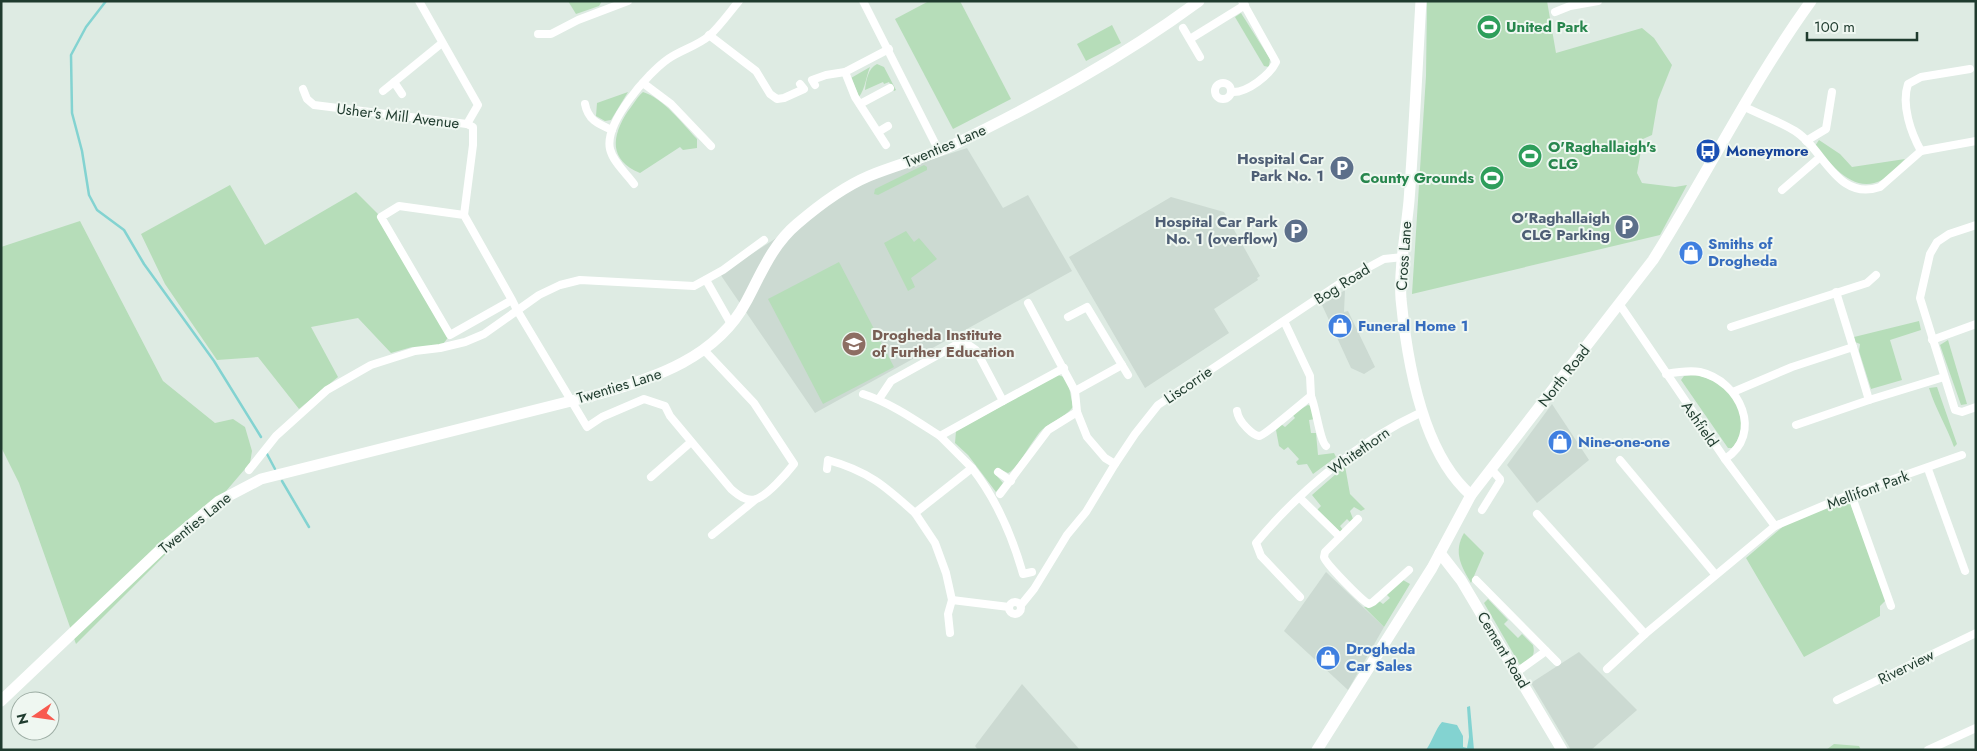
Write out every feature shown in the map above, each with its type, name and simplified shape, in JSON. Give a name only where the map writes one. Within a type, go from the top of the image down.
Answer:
[{"type":"street","points":[[419,1],[478,105],[467,124]]},
{"type":"street","points":[[538,34],[551,34],[609,5],[628,1]]},
{"type":"street","points":[[634,184],[616,162],[610,151],[609,142],[612,130],[622,111],[643,83],[669,58],[710,35],[739,1]]},
{"type":"street","points":[[863,1],[939,150]]},
{"type":"street","name":"Cross Lane","points":[[1421,1],[1401,298],[1422,412],[1447,465],[1461,486],[1471,495]]},
{"type":"street","points":[[1555,12],[1570,6],[1598,1]]},
{"type":"street","name":"North Road","points":[[1317,750],[1440,553],[1471,495],[1620,305],[1679,220],[1782,40],[1810,1]]},
{"type":"street","name":"Twenties Lane","points":[[1,701],[160,550],[230,494],[261,479],[642,382],[674,368],[704,350],[731,324],[746,304],[772,253],[784,235],[836,195],[863,179],[939,150],[999,122],[1061,89],[1117,56],[1193,3]]},
{"type":"street","points":[[1190,39],[1244,3],[1276,62],[1266,75],[1238,92],[1232,92]]},
{"type":"street","points":[[1183,28],[1200,57]]},
{"type":"street","points":[[710,35],[756,71],[770,94],[777,99],[804,89],[800,84]]},
{"type":"street","points":[[383,91],[442,43]]},
{"type":"street","points":[[815,85],[812,80],[826,75],[845,72],[889,49]]},
{"type":"street","points":[[1921,151],[1915,141],[1906,105],[1904,94],[1908,84],[1921,77],[1970,69]]},
{"type":"street","points":[[845,72],[860,104],[886,145]]},
{"type":"street","points":[[394,82],[402,94]]},
{"type":"street","points":[[643,83],[671,104],[711,146]]},
{"type":"street","points":[[860,104],[890,88]]},
{"type":"street","name":"Usher's Mill Avenue","points":[[303,89],[307,99],[314,105],[467,124],[473,127],[474,132],[464,215]]},
{"type":"street","points":[[1806,142],[1826,129],[1832,92]]},
{"type":"street","points":[[585,104],[586,114],[592,120],[612,130]]},
{"type":"street","points":[[1743,106],[1796,132],[1846,185],[1872,190],[1887,182],[1921,151],[1976,141]]},
{"type":"street","points":[[878,132],[888,126]]},
{"type":"street","points":[[1782,190],[1819,158]]},
{"type":"street","points":[[512,300],[450,335],[380,216],[399,206],[464,215],[512,300],[517,310],[587,427],[602,417],[644,399],[665,406],[691,442],[733,491],[743,499],[755,500]]},
{"type":"street","points":[[1976,225],[1949,234],[1937,242],[1930,254],[1920,298],[1956,410],[1962,412],[1976,407]]},
{"type":"street","points":[[249,470],[276,436],[327,390],[371,365],[391,357],[466,342],[484,334],[539,294],[560,285],[580,280],[682,287],[694,286],[706,280],[764,240]]},
{"type":"street","name":"Bog Road","points":[[1284,322],[1327,292],[1370,266],[1384,259],[1404,257]]},
{"type":"street","points":[[1731,327],[1867,283],[1876,275]]},
{"type":"street","points":[[706,280],[731,324]]},
{"type":"street","points":[[1836,292],[1869,400]]},
{"type":"street","points":[[1028,303],[1076,391],[1077,412],[1087,437],[1105,458],[1115,464]]},
{"type":"street","name":"Ashfield","points":[[1620,305],[1725,459],[1734,453],[1745,431],[1742,412],[1733,392]]},
{"type":"street","points":[[1068,317],[1087,307],[1128,375]]},
{"type":"street","points":[[1284,322],[1310,376],[1311,396],[1317,412],[1320,437],[1326,446]]},
{"type":"street","name":"Liscorrie","points":[[952,600],[1009,607],[1013,602],[1021,605],[1034,589],[1067,535],[1086,512],[1135,434],[1158,405],[1284,322]]},
{"type":"street","points":[[1932,340],[1976,324]]},
{"type":"street","points":[[879,399],[891,381],[963,341],[976,350],[1003,401]]},
{"type":"street","points":[[1666,374],[1700,372],[1723,383],[1733,392],[1792,367],[1853,347]]},
{"type":"street","points":[[704,350],[754,403],[794,464],[774,485],[712,535]]},
{"type":"street","points":[[1076,391],[1122,365]]},
{"type":"street","points":[[940,436],[1064,368]]},
{"type":"street","points":[[1796,425],[1944,377]]},
{"type":"street","points":[[862,394],[879,399],[940,436],[972,468],[983,482],[1009,528],[1023,574],[1032,572]]},
{"type":"street","points":[[1237,411],[1241,422],[1253,434],[1260,436],[1268,433],[1284,416],[1311,396]]},
{"type":"street","points":[[1000,494],[1048,430],[1077,412]]},
{"type":"street","name":"Whitethorn","points":[[1300,597],[1261,556],[1256,543],[1300,498],[1341,462],[1374,439],[1422,412]]},
{"type":"street","points":[[651,477],[691,442]]},
{"type":"street","name":"Mellifont Park","points":[[1607,670],[1645,634],[1715,574],[1775,526],[1851,494],[1928,469],[1962,455]]},
{"type":"street","points":[[1725,459],[1775,526]]},
{"type":"street","points":[[826,469],[828,460],[854,467],[882,484],[915,513],[935,542],[946,573],[952,600],[948,614],[950,633]]},
{"type":"street","points":[[1620,460],[1715,574]]},
{"type":"street","points":[[915,513],[972,468]]},
{"type":"street","points":[[1482,510],[1500,481],[1500,478],[1491,469]]},
{"type":"street","points":[[1928,469],[1965,571]]},
{"type":"street","points":[[998,472],[1011,481]]},
{"type":"street","points":[[1851,494],[1891,606]]},
{"type":"street","points":[[1300,498],[1340,537]]},
{"type":"street","points":[[1537,514],[1645,634]]},
{"type":"street","points":[[1358,519],[1325,552],[1324,561],[1363,601],[1369,604],[1373,602],[1409,570]]},
{"type":"street","name":"Cement Road","points":[[1440,553],[1461,580],[1562,750]]},
{"type":"street","points":[[1476,580],[1557,662]]},
{"type":"street","name":"Riverview","points":[[1837,700],[1976,633]]},
{"type":"street","points":[[1517,672],[1546,651]]},
{"type":"street","points":[[1928,750],[1976,728]]},
{"type":"shaded area","name":"Drogheda Institute of Further Education","points":[[967,148],[1003,208],[1028,195],[1072,271],[815,413],[720,274],[875,175],[909,167]]},
{"type":"shaded area","points":[[1171,197],[1224,212],[1260,276],[1257,278],[1258,280],[1214,309],[1229,333],[1145,388],[1069,257]]},
{"type":"shaded area","points":[[1345,290],[1344,312],[1348,311],[1375,367],[1364,374],[1351,368],[1322,305]]},
{"type":"shaded area","points":[[1552,404],[1589,460],[1537,503],[1507,465]]},
{"type":"shaded area","points":[[1326,572],[1384,627],[1348,690],[1284,631]]},
{"type":"shaded area","points":[[1579,652],[1637,710],[1591,750],[1571,750],[1531,683]]},
{"type":"shaded area","points":[[1022,684],[1080,750],[978,750],[975,746]]},
{"type":"green space","points":[[568,1],[602,1],[599,6],[576,14]]},
{"type":"green space","points":[[929,1],[960,1],[1011,99],[953,129],[895,19]]},
{"type":"green space","name":"O'Raghallaigh's CLG","points":[[1427,1],[1547,1],[1556,53],[1642,28],[1654,38],[1672,65],[1658,100],[1652,135],[1643,139],[1637,173],[1642,183],[1675,187],[1687,185],[1660,235],[1412,294],[1426,76]]},
{"type":"green space","points":[[1241,13],[1270,59],[1269,67],[1264,66],[1235,17]]},
{"type":"green space","points":[[1112,25],[1121,43],[1086,61],[1077,44]]},
{"type":"green space","points":[[877,64],[884,67],[896,90],[894,91],[889,82],[884,84],[883,82],[865,90],[870,72]]},
{"type":"green space","points":[[870,67],[864,87],[859,97],[851,78]]},
{"type":"green space","points":[[628,92],[611,120],[605,121],[596,116],[597,103]]},
{"type":"green space","points":[[643,92],[658,100],[679,119],[697,139],[697,148],[683,150],[680,147],[640,173],[630,168],[618,155],[616,139],[622,121]]},
{"type":"green space","points":[[1819,140],[1840,154],[1852,167],[1905,159],[1882,180],[1871,184],[1862,184],[1852,181],[1828,161],[1815,146]]},
{"type":"green space","points":[[924,165],[927,167],[927,170],[878,195],[874,194],[875,189]]},
{"type":"green space","points":[[230,185],[265,245],[356,192],[381,217],[450,335],[440,348],[412,347],[391,353],[358,318],[311,327],[338,377],[299,409],[258,357],[217,360],[165,284],[141,234]]},
{"type":"green space","points":[[80,221],[163,381],[215,423],[233,419],[245,427],[252,451],[250,463],[209,511],[76,644],[19,483],[1,447],[1,247]]},
{"type":"green space","points":[[906,231],[914,242],[919,238],[937,259],[911,278],[915,287],[908,291],[884,243]]},
{"type":"green space","points":[[839,262],[894,367],[823,404],[768,299]]},
{"type":"green space","points":[[1919,321],[1921,330],[1890,340],[1902,380],[1871,389],[1859,351],[1860,344],[1855,342],[1854,337]]},
{"type":"green space","points":[[1948,340],[1967,404],[1961,405],[1940,345]]},
{"type":"green space","points":[[1058,375],[1064,377],[1069,387],[1073,407],[1039,433],[1012,471],[1008,473],[999,469],[995,474],[1003,483],[996,492],[968,455],[955,443],[956,431]]},
{"type":"green space","points":[[1698,375],[1714,381],[1723,387],[1738,408],[1741,416],[1740,433],[1732,448],[1728,448],[1681,380],[1684,376]]},
{"type":"green space","points":[[1937,387],[1957,444],[1954,447],[1929,388]]},
{"type":"green space","points":[[1308,405],[1311,406],[1315,419],[1309,420],[1311,433],[1316,433],[1318,455],[1334,453],[1336,457],[1313,474],[1307,464],[1298,465],[1296,462],[1299,459],[1288,447],[1284,450],[1279,446],[1276,430],[1281,424],[1285,427],[1295,418],[1292,414]]},
{"type":"green space","points":[[1345,466],[1350,494],[1365,509],[1361,511],[1354,507],[1350,511],[1353,519],[1351,523],[1347,519],[1340,526],[1343,530],[1340,532],[1317,510],[1321,506],[1312,495]]},
{"type":"green space","points":[[1845,499],[1850,502],[1886,600],[1880,606],[1880,616],[1804,657],[1746,558],[1786,524]]},
{"type":"green space","points":[[1464,533],[1484,553],[1471,583],[1461,565],[1459,553],[1459,546]]},
{"type":"green space","points":[[1403,580],[1410,584],[1384,627],[1364,607],[1372,606],[1379,601],[1383,604],[1390,598],[1386,594]]},
{"type":"green space","points":[[1488,599],[1508,620],[1504,624],[1518,638],[1522,634],[1533,645],[1533,655],[1520,665],[1484,603]]},
{"type":"green space","points":[[1834,744],[1859,746],[1861,750],[1826,750]]},
{"type":"water","points":[[1470,706],[1474,750],[1426,750],[1442,722],[1457,725],[1463,736],[1463,747],[1467,748],[1469,737],[1467,707]]},
{"type":"waterway","points":[[106,1],[86,27],[71,55],[72,113],[82,151],[89,195],[97,210],[124,230],[144,264],[214,361],[261,437]]},
{"type":"waterway","points":[[267,454],[275,469]]},
{"type":"waterway","points":[[282,481],[309,527]]},
{"type":"place","name":"United Park","points":[[1489,27]]},
{"type":"place","name":"Moneymore","points":[[1708,151]]},
{"type":"place","name":"O'Raghallaigh's CLG","points":[[1530,156]]},
{"type":"place","name":"Hospital Car Park No. 1","points":[[1342,168]]},
{"type":"place","name":"County Grounds","points":[[1492,178]]},
{"type":"place","name":"O'Raghallaigh CLG Parking","points":[[1627,227]]},
{"type":"place","name":"Hospital Car Park No. 1 (overflow)","points":[[1296,231]]},
{"type":"place","name":"Smiths of Drogheda","points":[[1691,253]]},
{"type":"place","name":"Funeral Home 1","points":[[1340,326]]},
{"type":"place","name":"Drogheda Institute of Further Education","points":[[854,344]]},
{"type":"place","name":"Nine-one-one","points":[[1560,442]]},
{"type":"place","name":"Drogheda Car Sales","points":[[1328,658]]}]
